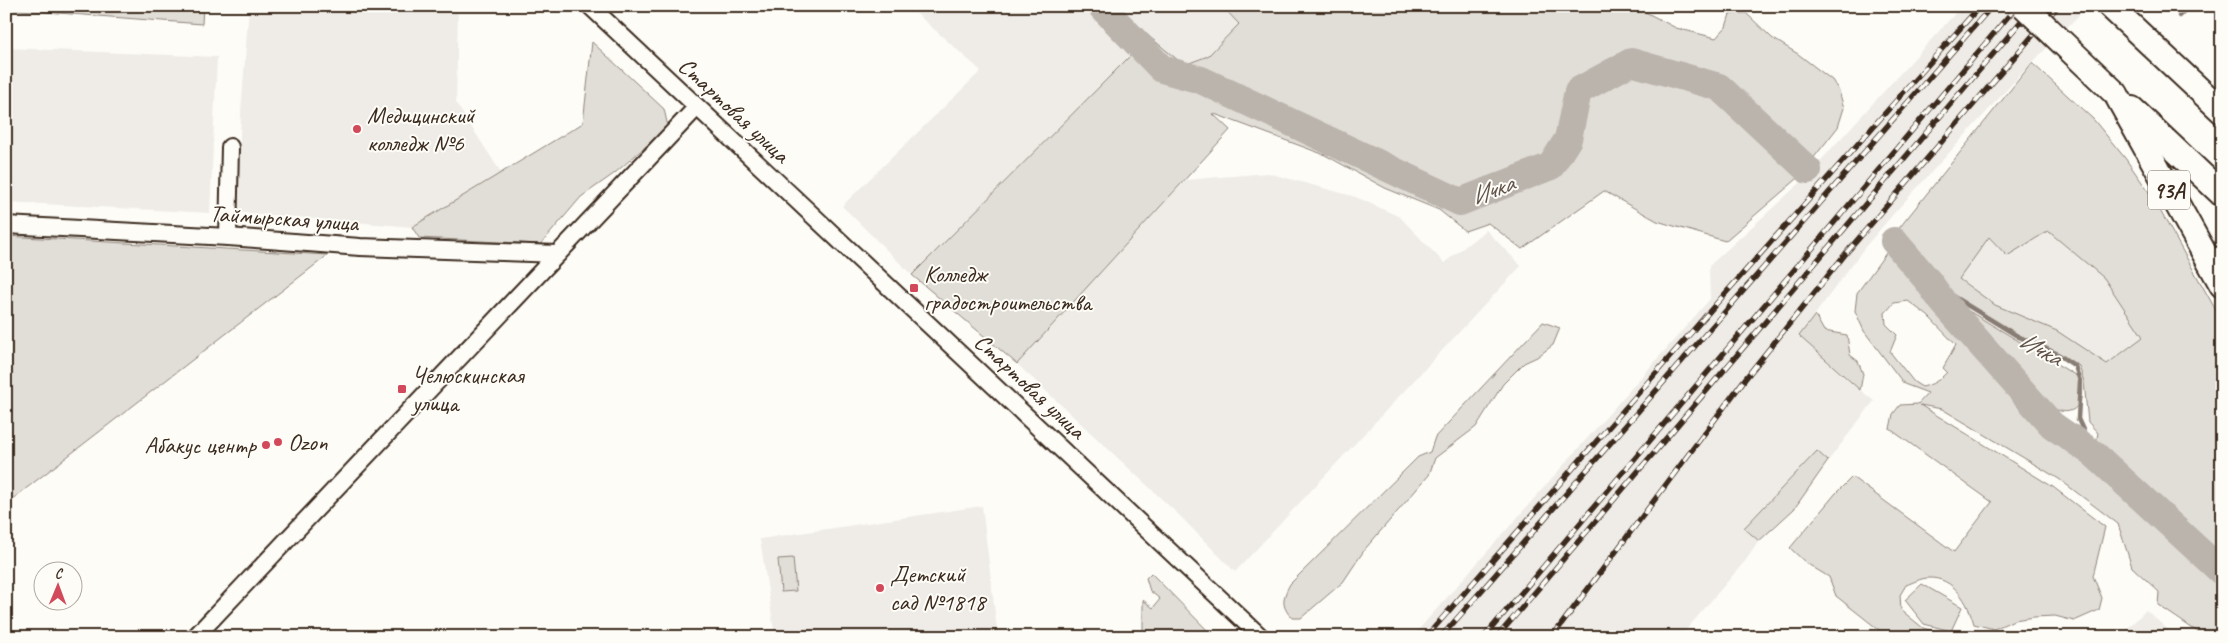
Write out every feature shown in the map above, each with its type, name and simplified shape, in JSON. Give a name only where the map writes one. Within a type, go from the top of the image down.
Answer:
[{"type":"highway","points":[[2024,6],[2222,194]]},
{"type":"highway","points":[[2110,6],[2222,111]]},
{"type":"highway","name":"93A","points":[[2116,94],[2222,285]]},
{"type":"street","name":"Стартовая улица","points":[[590,6],[696,108],[1262,637]]},
{"type":"street","points":[[195,637],[696,108]]},
{"type":"street","points":[[228,237],[230,147]]},
{"type":"street","name":"Таймырская улица","points":[[6,225],[228,237],[360,248],[558,254]]},
{"type":"shaded area","points":[[6,6],[203,6],[202,24],[6,9]]},
{"type":"shaded area","name":"Медицинский колледж №6","points":[[249,6],[458,6],[456,103],[502,174],[412,227],[237,212],[241,112]]},
{"type":"shaded area","points":[[908,6],[1096,6],[1138,48],[912,275],[842,206],[981,71]]},
{"type":"shaded area","points":[[1096,6],[1112,6],[1184,65],[1208,56],[1239,24],[1222,6],[1634,6],[1676,28],[1716,38],[1726,27],[1730,14],[1746,13],[1772,38],[1798,54],[1832,80],[1839,91],[1844,108],[1838,127],[1797,179],[1725,241],[1657,221],[1604,191],[1522,249],[1488,223],[1465,231],[1439,210],[1385,188],[1325,155],[1212,113],[1230,130],[1017,364],[912,275],[1138,48]]},
{"type":"shaded area","points":[[1112,6],[1221,6],[1240,24],[1208,56],[1184,65]]},
{"type":"shaded area","points":[[1962,6],[2088,6],[2023,72],[1896,211],[1865,247],[1799,336],[1844,377],[1874,401],[1828,461],[1816,452],[1744,529],[1759,541],[1746,560],[1680,637],[1412,637],[1710,299],[1709,266],[1801,182]]},
{"type":"shaded area","points":[[592,42],[664,109],[668,127],[615,173],[581,197],[541,244],[419,238],[412,227],[583,123]]},
{"type":"shaded area","points":[[6,48],[217,57],[210,213],[6,202]]},
{"type":"shaded area","points":[[2032,63],[2093,119],[2125,158],[2153,198],[2222,321],[2222,637],[2205,637],[2158,605],[2159,592],[2132,567],[2118,524],[2059,479],[1942,409],[1920,405],[2053,487],[2105,527],[2093,576],[2102,598],[2099,610],[2074,621],[2055,616],[2034,617],[2014,620],[1994,629],[1974,624],[1964,600],[1952,586],[1937,579],[1925,578],[1906,585],[1900,595],[1901,610],[1923,628],[1954,637],[1888,637],[1836,596],[1829,577],[1806,563],[1790,548],[1836,493],[1852,477],[1954,552],[1992,502],[1890,429],[1893,414],[1900,405],[1918,404],[1928,393],[1904,384],[1864,331],[1855,311],[1857,293],[1889,249],[1921,281],[1940,307],[1970,339],[1969,347],[2044,434],[2077,456],[2094,454],[2098,433],[2088,422],[2084,382],[2079,366],[2058,352],[2015,333],[1928,281],[1894,241],[1896,232]],"holes":[[[2048,231],[2104,278],[2143,337],[2107,364],[2057,331],[1995,305],[1959,279],[1989,237],[2007,256]],[[1908,301],[1928,316],[1956,345],[1943,368],[1947,372],[1936,382],[1922,387],[1914,382],[1890,352],[1897,335],[1886,324],[1885,313],[1894,303]]]},
{"type":"shaded area","points":[[1268,173],[1356,197],[1400,217],[1444,263],[1486,230],[1521,266],[1235,572],[1180,516],[1017,364],[1185,180]]},
{"type":"shaded area","points":[[2048,231],[2104,278],[2143,337],[2107,364],[2057,331],[1995,305],[1959,279],[1989,237],[2007,256]]},
{"type":"shaded area","points":[[6,236],[328,255],[6,504]]},
{"type":"shaded area","points":[[1954,302],[2080,378],[2082,390],[2080,401],[2076,408],[2066,412],[2059,411],[2045,403],[2032,392],[2002,362],[1951,304]]},
{"type":"shaded area","points":[[1815,315],[1824,331],[1847,335],[1850,355],[1858,361],[1863,374],[1860,390],[1799,336]]},
{"type":"shaded area","points":[[1543,322],[1560,328],[1553,345],[1537,357],[1524,363],[1503,384],[1476,427],[1435,458],[1429,475],[1365,549],[1343,582],[1301,618],[1292,618],[1284,606],[1285,594],[1290,584],[1418,457],[1430,452],[1435,437]]},
{"type":"shaded area","points":[[1817,451],[1828,461],[1794,509],[1759,541],[1744,528]]},
{"type":"shaded area","name":"Детский сад №1818","points":[[982,506],[998,637],[775,637],[760,539]]},
{"type":"shaded area","points":[[793,558],[796,591],[781,592],[778,559]]},
{"type":"shaded area","points":[[1151,573],[1214,637],[1143,637],[1143,600],[1153,608],[1160,599],[1150,591],[1146,578]]},
{"type":"shaded area","points":[[1922,584],[1962,607],[1951,631],[1924,624],[1905,600]]},
{"type":"shaded area","points":[[2146,610],[2176,637],[2119,637]]},
{"type":"waterway","name":"Ичка","points":[[1101,6],[1162,69],[1201,80],[1460,202],[1551,166],[1568,139],[1578,91],[1631,62],[1719,87],[1808,170]]},
{"type":"waterway","points":[[2179,16],[2189,6]]},
{"type":"waterway","name":"Ичка","points":[[1894,241],[1943,302],[2052,425],[2094,454],[2222,572]]},
{"type":"waterway","name":"Ичка","points":[[1928,281],[2019,337],[2057,354],[2075,366],[2080,381],[2078,419],[2094,454]]},
{"type":"railway","points":[[1426,637],[1716,304],[1980,6]]},
{"type":"railway","points":[[1441,637],[1992,6]]},
{"type":"railway","points":[[1484,637],[2017,6]]},
{"type":"railway","points":[[1497,637],[2034,6]]},
{"type":"railway","points":[[1552,637],[1745,379],[1847,252],[2058,6]]},
{"type":"place","name":"Медицинский колледж №6","points":[[357,129]]},
{"type":"place","name":"Колледж градостроительства","points":[[914,288]]},
{"type":"place","name":"Челюскинская улица","points":[[402,389]]},
{"type":"place","name":"Ozon","points":[[278,442]]},
{"type":"place","name":"Абакус центр","points":[[266,445]]},
{"type":"place","name":"Детский сад №1818","points":[[880,588]]}]
